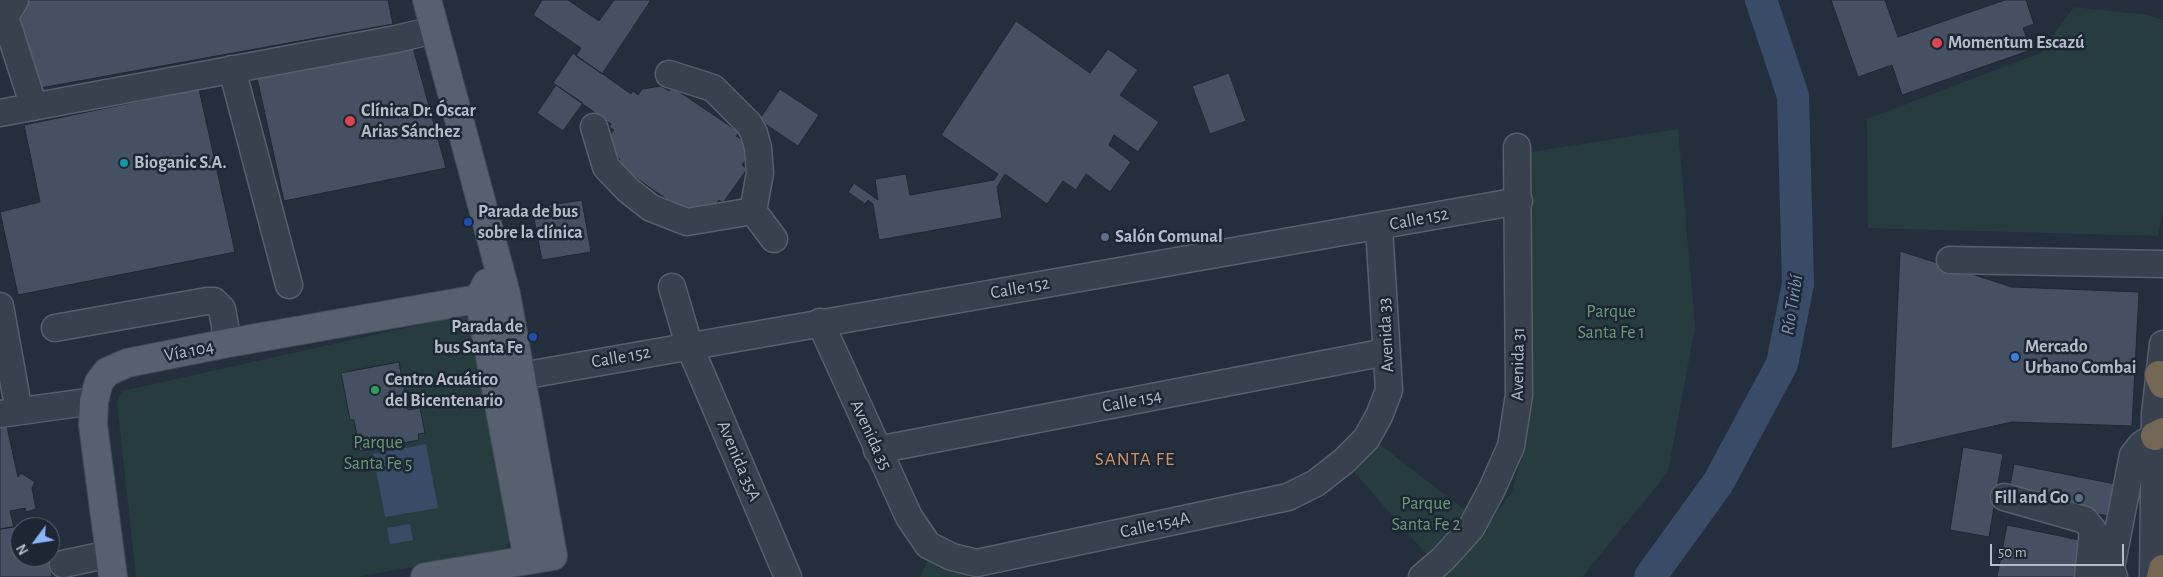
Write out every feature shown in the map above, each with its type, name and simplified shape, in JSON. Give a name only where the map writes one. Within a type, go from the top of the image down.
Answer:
[{"type":"highway","points":[[2161,577],[2163,569]]},
{"type":"main road","points":[[421,0],[495,266],[495,295],[536,565]]},
{"type":"main road","points":[[425,577],[536,565],[553,556],[520,376],[495,295],[427,0]]},
{"type":"main road","name":"Vía 104","points":[[111,566],[93,425],[94,401],[99,382],[107,372],[127,363],[495,295]]},
{"type":"street","points":[[7,11],[34,107]]},
{"type":"street","points":[[0,113],[396,39],[430,30]]},
{"type":"street","points":[[232,69],[289,285]]},
{"type":"street","points":[[669,74],[713,88],[748,124],[754,133],[758,148],[760,173],[753,211],[774,239]]},
{"type":"street","points":[[594,127],[606,167],[628,190],[651,208],[687,222],[753,211]]},
{"type":"street","name":"Avenida 31","points":[[1422,577],[1443,559],[1472,528],[1511,446],[1519,395],[1519,201],[1517,148]]},
{"type":"street","name":"Calle 152","points":[[520,376],[1519,201]]},
{"type":"street","name":"Avenida 33","points":[[1366,439],[1379,416],[1389,390],[1379,226]]},
{"type":"street","points":[[1950,260],[2163,264]]},
{"type":"street","name":"Avenida 35A","points":[[672,287],[689,345],[788,577]]},
{"type":"street","points":[[55,328],[207,301],[214,302],[222,309],[228,343]]},
{"type":"street","points":[[0,306],[8,405],[94,401]]},
{"type":"street","name":"Avenida 35","points":[[820,322],[909,517],[928,545]]},
{"type":"street","points":[[2153,577],[2163,344]]},
{"type":"street","name":"Calle 154","points":[[877,450],[1386,352]]},
{"type":"street","points":[[2114,577],[2111,568],[2134,454],[2142,445],[2159,434]]},
{"type":"street","name":"Calle 154A","points":[[928,545],[952,557],[977,563],[1288,497],[1316,483],[1344,462],[1366,439]]},
{"type":"street","points":[[2004,497],[2085,520],[2093,530],[2088,577]]},
{"type":"street","points":[[63,564],[111,566]]},
{"type":"green space","points":[[2074,7],[2148,15],[2163,20],[2163,209],[2158,236],[1868,228],[1867,119],[2040,53]]},
{"type":"green space","name":"Parque Santa Fe 1","points":[[1678,129],[1695,327],[1668,472],[1582,577],[1443,577],[1463,558],[1512,492],[1528,432],[1531,152]]},
{"type":"green space","name":"Parque Santa Fe 5","points":[[454,317],[465,317],[472,321],[511,537],[506,547],[496,552],[357,577],[136,577],[117,402],[122,391]]},
{"type":"green space","name":"Parque Santa Fe 2","points":[[1379,444],[1465,510],[1427,555],[1354,472]]},
{"type":"green space","points":[[929,556],[968,569],[966,577],[920,577]]},
{"type":"water","points":[[426,444],[438,508],[385,517],[373,454]]},
{"type":"water","points":[[410,524],[413,540],[390,544],[387,528]]},
{"type":"building","points":[[22,0],[388,0],[393,24],[35,89],[12,16]]},
{"type":"building","points":[[542,0],[568,0],[599,21],[614,0],[651,0],[602,74],[576,56],[581,48],[533,15]]},
{"type":"building","name":"Momentum Escazú","points":[[1831,0],[1885,0],[1898,37],[2005,0],[2026,0],[2034,24],[2023,28],[2031,50],[1902,95],[1892,65],[1858,77]]},
{"type":"building","points":[[1016,21],[1090,73],[1108,49],[1138,70],[1120,95],[1159,122],[1138,152],[1114,135],[1109,145],[1131,162],[1110,192],[1086,174],[1076,190],[1063,181],[1047,204],[1005,174],[997,187],[1002,218],[879,240],[873,204],[868,200],[865,204],[848,192],[854,183],[878,200],[875,179],[906,174],[910,195],[994,180],[998,174],[941,135]]},
{"type":"building","name":"Clínica Dr. Óscar Arias Sánchez","points":[[412,44],[446,168],[284,201],[256,73]]},
{"type":"building","points":[[573,53],[631,94],[633,91],[638,95],[642,89],[661,86],[669,91],[672,87],[739,132],[736,136],[743,140],[747,158],[742,165],[747,169],[723,203],[719,200],[714,207],[694,210],[689,207],[685,212],[616,164],[620,159],[614,156],[610,135],[614,130],[609,127],[611,124],[553,83]]},
{"type":"building","points":[[1229,73],[1246,121],[1210,134],[1192,86]]},
{"type":"building","points":[[556,85],[583,103],[563,131],[537,113]]},
{"type":"building","name":"Bioganic S.A.","points":[[199,89],[235,252],[18,295],[0,212],[40,202],[24,125]]},
{"type":"building","points":[[780,89],[819,115],[798,146],[759,120]]},
{"type":"building","points":[[582,200],[591,252],[542,260],[532,208]]},
{"type":"building","name":"Mercado Urbano Combai","points":[[1900,251],[2012,287],[2139,292],[2132,426],[2012,422],[1891,449]]},
{"type":"building","name":"Centro Acuático del Bicentenario","points":[[399,362],[408,410],[420,408],[425,433],[418,434],[419,440],[360,451],[354,420],[350,420],[341,373]]},
{"type":"building","points":[[0,418],[5,418],[18,477],[21,473],[35,482],[32,488],[36,509],[26,512],[25,508],[10,511],[10,528],[0,529]]},
{"type":"building","points":[[1963,447],[2003,454],[1989,537],[1950,530]]},
{"type":"building","points":[[2014,464],[2125,486],[2119,518],[2008,497]]},
{"type":"building","points":[[2007,525],[2084,541],[2078,577],[1997,577]]},
{"type":"building","points":[[10,527],[10,567],[50,567],[52,577],[0,577],[0,529]]},
{"type":"waterway","name":"Río Tiribí","points":[[1650,577],[1718,483],[1782,364],[1798,284],[1793,96],[1761,0]]},
{"type":"place","name":"Momentum Escazú","points":[[1937,43]]},
{"type":"place","name":"Clínica Dr. Óscar Arias Sánchez","points":[[350,121]]},
{"type":"place","name":"Bioganic S.A.","points":[[124,163]]},
{"type":"place","name":"Parada de bus sobre la clínica","points":[[468,222]]},
{"type":"place","name":"Salón Comunal","points":[[1105,237]]},
{"type":"place","name":"Parada de bus Santa Fe","points":[[533,337]]},
{"type":"place","name":"Mercado Urbano Combai","points":[[2015,357]]},
{"type":"place","name":"Centro Acuático del Bicentenario","points":[[375,390]]},
{"type":"place","name":"Fill and Go","points":[[2079,498]]},
{"type":"district","name":"SANTA FE","points":[[1135,459]]}]
